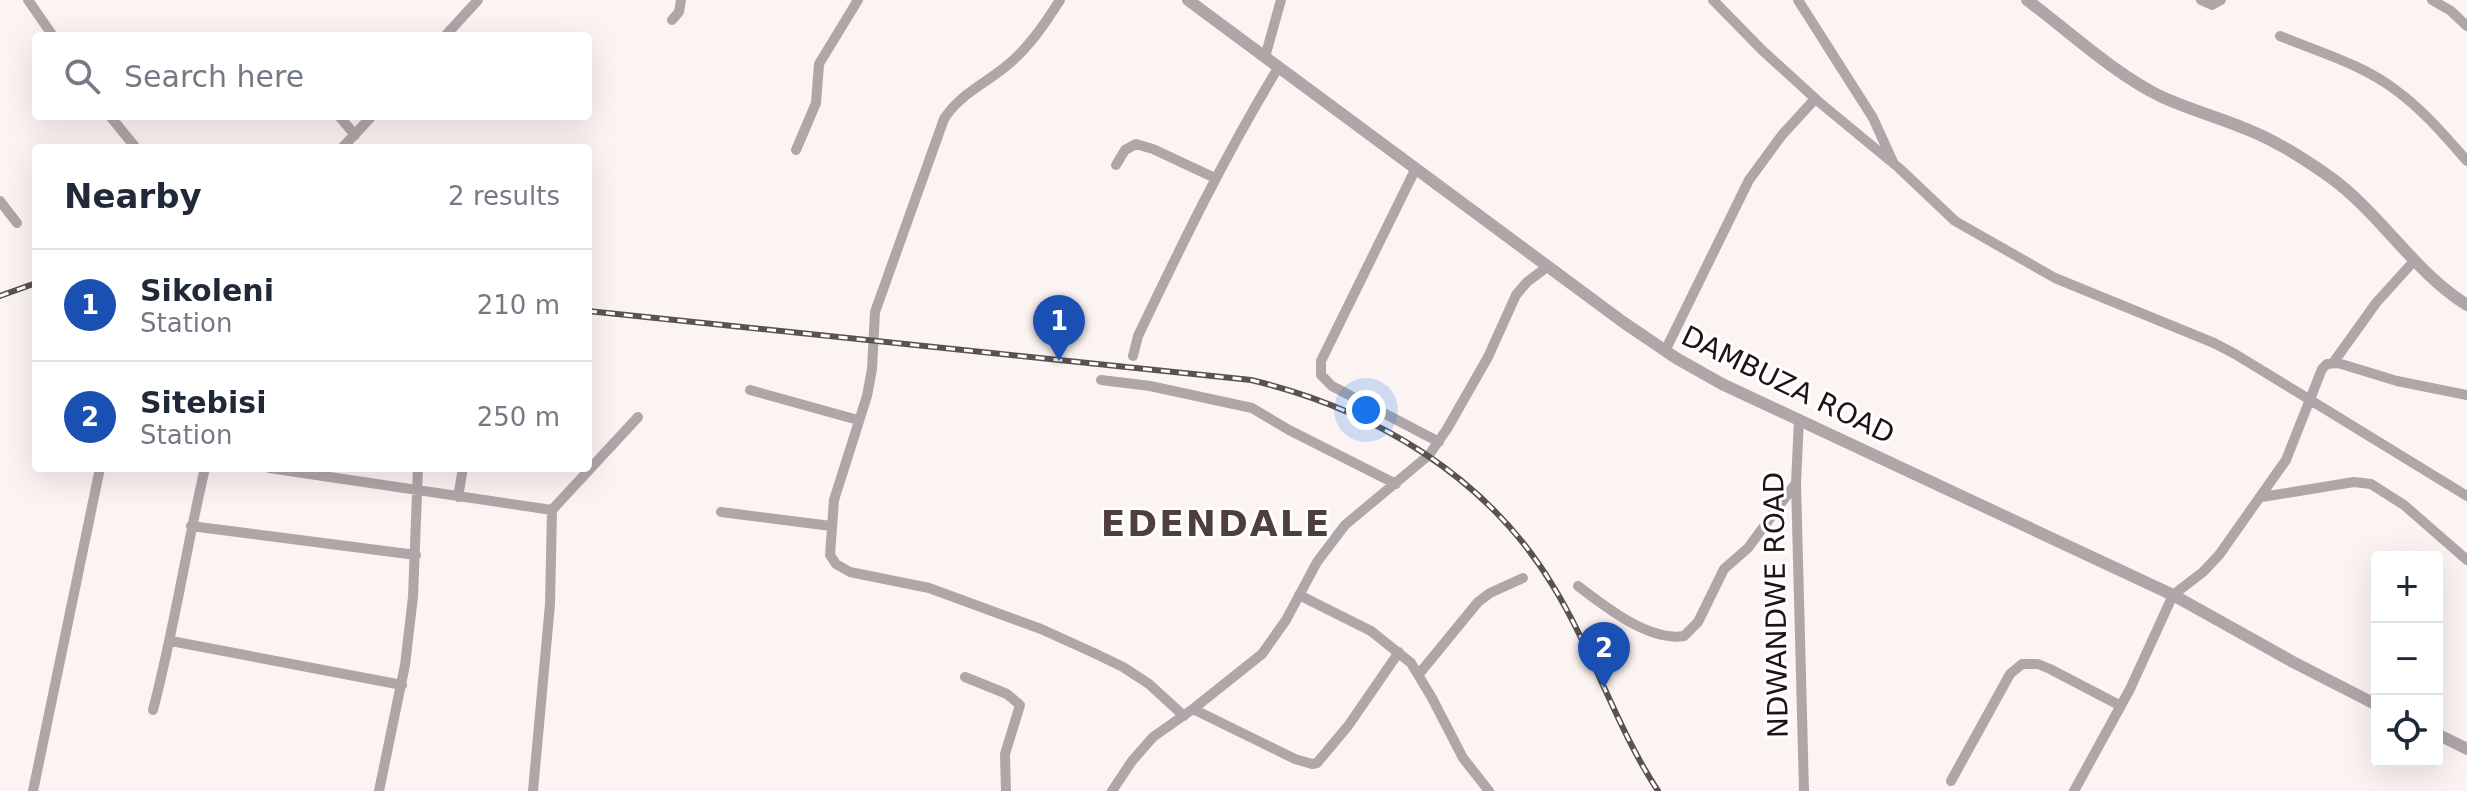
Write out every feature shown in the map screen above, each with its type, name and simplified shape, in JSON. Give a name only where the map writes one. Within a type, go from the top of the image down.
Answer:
[{"type":"street","points":[[28,0],[50,32]]},
{"type":"street","points":[[449,32],[478,0]]},
{"type":"street","points":[[672,20],[679,12],[681,0]]},
{"type":"street","points":[[796,150],[816,103],[819,64],[858,0]]},
{"type":"street","points":[[1060,0],[1029,44],[1006,66],[958,100],[944,119],[878,302],[872,369],[834,500],[830,555],[842,569],[929,588],[1041,629],[1123,667],[1189,713],[1295,759],[1317,763],[1348,726],[1399,652]]},
{"type":"street","name":"DAMBUZA ROAD","points":[[1188,0],[1665,351],[1722,384],[2173,595],[2371,702]]},
{"type":"street","points":[[1265,57],[1281,0]]},
{"type":"street","points":[[1713,0],[1815,99],[1894,164],[1955,221],[2055,278],[2214,343],[2467,496]]},
{"type":"street","points":[[1798,0],[1873,118],[1894,164]]},
{"type":"street","points":[[2201,0],[2215,5],[2221,0]]},
{"type":"street","points":[[2432,0],[2451,11],[2467,26]]},
{"type":"street","points":[[2032,1],[2111,64],[2157,94],[2188,109],[2254,132],[2331,178],[2373,215],[2414,261],[2467,305]]},
{"type":"street","points":[[2280,36],[2351,65],[2395,89],[2430,119],[2467,161]]},
{"type":"street","points":[[1133,356],[1138,336],[1215,178],[1278,68]]},
{"type":"street","points":[[1665,351],[1749,180],[1782,135],[1815,99]]},
{"type":"street","points":[[113,120],[133,144]]},
{"type":"street","points":[[342,120],[355,135]]},
{"type":"street","points":[[346,144],[368,120]]},
{"type":"street","points":[[1116,165],[1125,150],[1136,144],[1215,178]]},
{"type":"street","points":[[1415,170],[1332,337],[1320,369],[1324,380],[1332,386],[1439,442]]},
{"type":"street","points":[[0,201],[17,223]]},
{"type":"street","points":[[2079,790],[2173,595],[2219,555],[2262,497],[2286,460],[2322,369],[2333,363],[2376,303],[2414,261]]},
{"type":"street","points":[[1112,791],[1142,748],[1262,654],[1274,639],[1317,562],[1345,525],[1420,465],[1439,442],[1488,357],[1516,295],[1547,267]]},
{"type":"street","points":[[2333,363],[2397,381],[2467,395]]},
{"type":"street","points":[[1101,380],[1150,386],[1252,408],[1396,484]]},
{"type":"street","points":[[750,390],[858,420]]},
{"type":"street","points":[[592,467],[638,417]]},
{"type":"street","name":"NDWANDWE ROAD","points":[[1799,419],[1796,483],[1804,791]]},
{"type":"street","points":[[33,791],[99,472]]},
{"type":"street","points":[[153,710],[171,641],[191,526],[204,472]]},
{"type":"street","points":[[379,791],[402,685],[413,597],[418,472]]},
{"type":"street","points":[[458,497],[462,472]]},
{"type":"street","points":[[533,791],[550,604],[552,510],[587,472]]},
{"type":"street","points":[[333,473],[417,491],[552,510]]},
{"type":"street","points":[[2262,497],[2354,482],[2371,484],[2404,505],[2467,560]]},
{"type":"street","points":[[1578,586],[1630,622],[1665,635],[1684,636],[1698,622],[1724,569],[1748,548],[1796,483]]},
{"type":"street","points":[[721,512],[831,526]]},
{"type":"street","points":[[191,526],[416,555]]},
{"type":"street","points":[[1419,674],[1478,602],[1523,578]]},
{"type":"street","points":[[1299,595],[1371,631],[1399,652],[1419,674],[1463,758],[1489,791]]},
{"type":"street","points":[[171,641],[402,685]]},
{"type":"street","points":[[1951,781],[2010,674],[2022,664],[2038,664],[2050,669],[2121,706]]},
{"type":"street","points":[[965,677],[1007,694],[1020,705],[1005,754],[1006,791]]},
{"type":"street","points":[[2443,737],[2467,749]]},
{"type":"railway","points":[[0,296],[32,284]]},
{"type":"railway","points":[[592,311],[1251,380],[1340,409],[1383,429],[1461,480],[1495,511],[1526,547],[1567,611],[1630,741],[1658,791]]},
{"type":"place","name":"Sikoleni","points":[[1059,361]]},
{"type":"place","name":"Sitebisi","points":[[1604,688]]},
{"type":"district","name":"EDENDALE","points":[[1216,523]]}]
